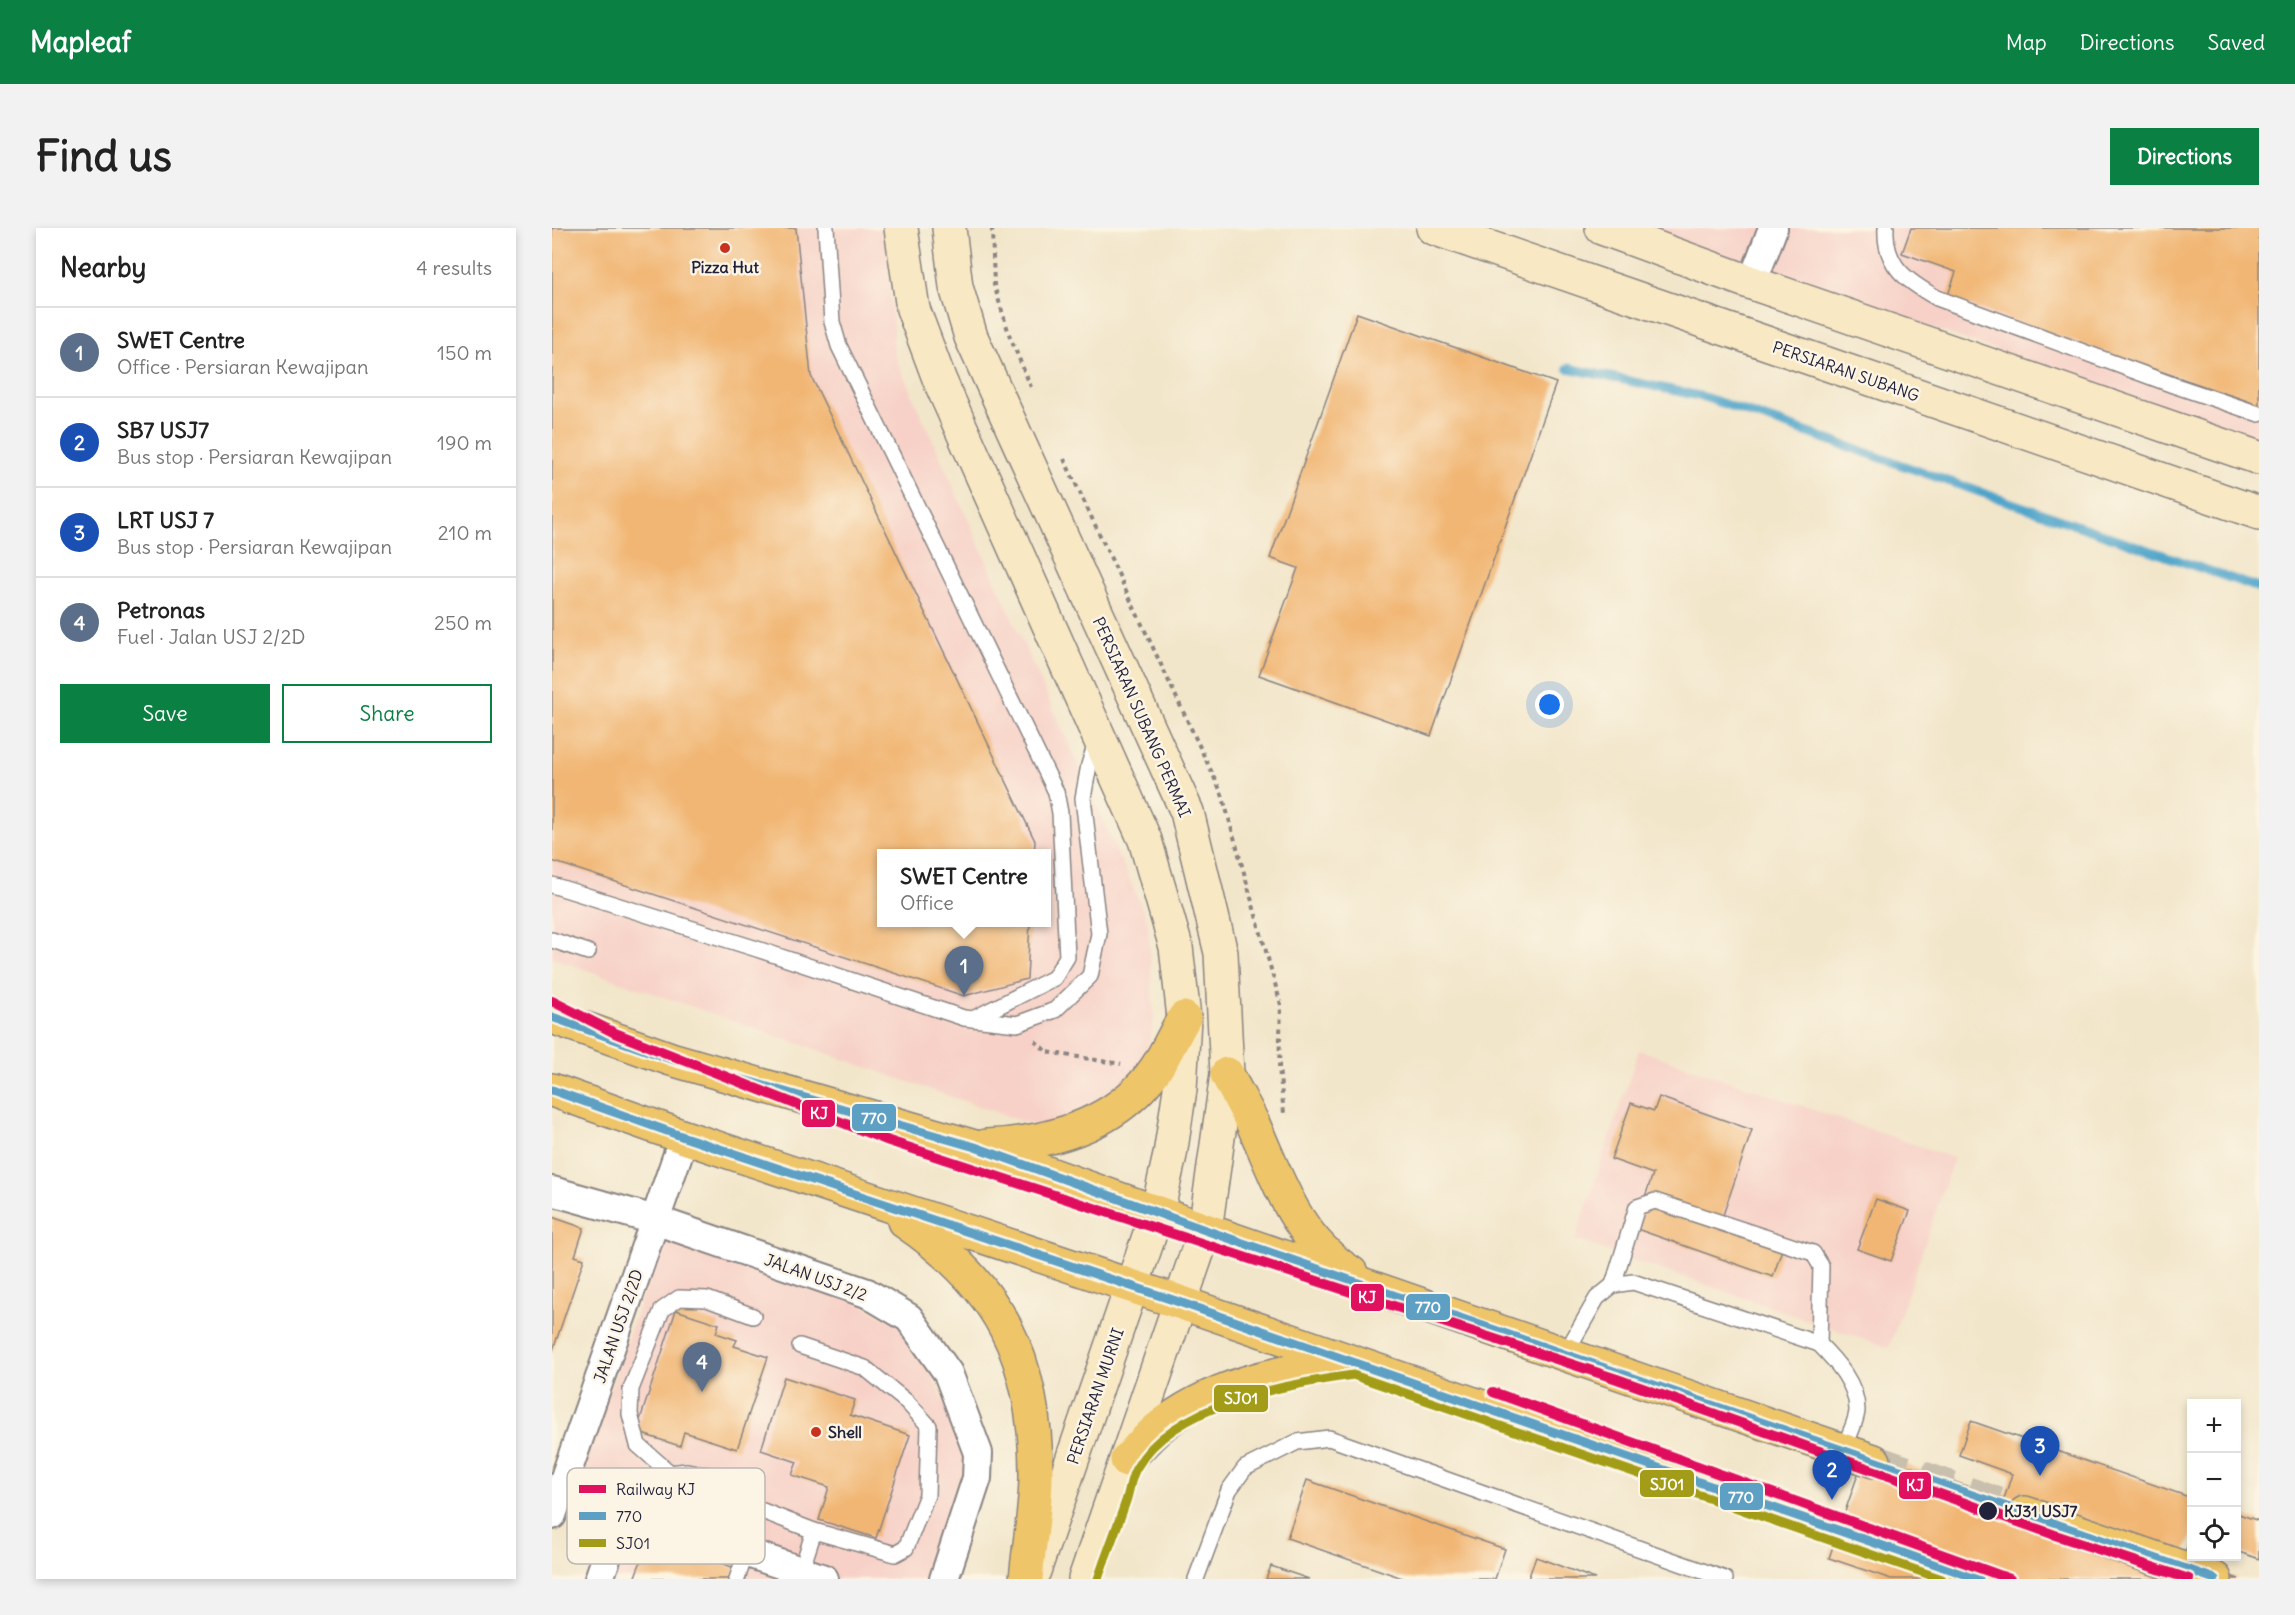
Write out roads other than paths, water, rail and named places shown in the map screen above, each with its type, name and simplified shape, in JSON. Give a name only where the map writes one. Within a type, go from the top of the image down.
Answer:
[{"type":"main road","points":[[901,228],[913,309],[940,381],[1145,840],[1176,947],[1184,1018],[1180,1089],[1170,1155],[1157,1213]]},
{"type":"main road","name":"PERSIARAN SUBANG PERMAI","points":[[949,228],[956,287],[971,337],[1187,812],[1221,953],[1227,1074],[1205,1230]]},
{"type":"main road","name":"PERSIARAN SUBANG","points":[[1433,228],[2259,513]]},
{"type":"main road","points":[[1602,228],[1752,283],[2259,458]]},
{"type":"main road","points":[[552,1017],[671,1059],[975,1147],[1205,1230],[1874,1461]]},
{"type":"main road","points":[[975,1147],[1023,1144],[1061,1135],[1122,1107],[1155,1071],[1184,1018]]},
{"type":"main road","points":[[1227,1074],[1253,1124],[1284,1196],[1304,1229],[1328,1259],[1376,1289]]},
{"type":"main road","points":[[552,1090],[684,1137],[1179,1302],[1979,1579]]},
{"type":"main road","points":[[874,1201],[932,1240],[968,1271],[990,1298],[1011,1336],[1034,1424],[1036,1477],[1026,1579]]},
{"type":"main road","name":"PERSIARAN MURNI","points":[[1031,1579],[1157,1213]]},
{"type":"main road","points":[[1085,1579],[1205,1230]]},
{"type":"main road","points":[[1127,1460],[1156,1430],[1192,1406],[1229,1388],[1299,1369],[1354,1363]]},
{"type":"main road","points":[[2025,1513],[2215,1579]]},
{"type":"street","points":[[1752,283],[1773,228]]},
{"type":"street","name":"JALAN USJ 2/2D","points":[[568,1468],[684,1137]]},
{"type":"street","name":"JALAN USJ 2/2","points":[[552,1191],[655,1220],[867,1293],[909,1318],[948,1372],[978,1453],[977,1478],[944,1579]]},
{"type":"street","name":"JALAN USJ 2/2D","points":[[552,1515],[567,1472]]},
{"type":"street","points":[[561,1489],[567,1491]]},
{"type":"street","points":[[765,1559],[812,1575]]},
{"type":"street","points":[[599,1579],[604,1564]]},
{"type":"lane","points":[[826,228],[832,321],[839,346],[1056,792],[1060,813],[1067,957],[1063,967],[1054,978],[973,1019]]},
{"type":"lane","points":[[1886,228],[1891,262],[1914,285],[1936,298],[2259,414]]},
{"type":"lane","points":[[552,885],[758,949],[964,1018],[1017,1024],[1055,1010],[1089,976],[1099,934],[1083,798],[1089,765],[1099,737]]},
{"type":"lane","points":[[552,940],[588,952]]},
{"type":"lane","points":[[1613,1285],[1637,1207],[1655,1201],[1813,1253],[1821,1266],[1819,1344]]},
{"type":"lane","points":[[1565,1354],[1597,1298],[1613,1285],[1633,1282],[1819,1344],[1837,1363],[1848,1381],[1857,1410],[1843,1450]]},
{"type":"lane","points":[[664,1468],[638,1445],[630,1414],[631,1389],[662,1310],[679,1298],[706,1299],[753,1316]]},
{"type":"lane","points":[[765,1512],[814,1531],[895,1554],[906,1548],[927,1495],[929,1426],[907,1402],[865,1368],[800,1346]]},
{"type":"lane","points":[[1196,1579],[1229,1490],[1245,1468],[1297,1442],[1329,1438],[1725,1579]]},
{"type":"lane","points":[[812,1575],[814,1531]]},
{"type":"lane","points":[[737,1579],[742,1564]]},
{"type":"waterway","points":[[1568,368],[1704,397],[2259,588]]},
{"type":"tunnel","points":[[1874,1461],[2025,1513]]},
{"type":"rail line","name":"KJ","points":[[552,1001],[615,1033],[889,1141],[1617,1379],[2055,1535],[2189,1579]]},
{"type":"rail line","name":"KJ","points":[[1493,1392],[2010,1579]]},
{"type":"place","name":"Pizza Hut","points":[[725,248]]},
{"type":"place","name":"SWET Centre","points":[[964,996]]},
{"type":"place","name":"Petronas","points":[[702,1392]]},
{"type":"place","name":"Shell","points":[[816,1432]]},
{"type":"place","name":"LRT USJ 7","points":[[2040,1476]]},
{"type":"place","name":"SB7 USJ7","points":[[1832,1500]]},
{"type":"place","name":"KJ31 USJ7","points":[[1988,1511]]}]
